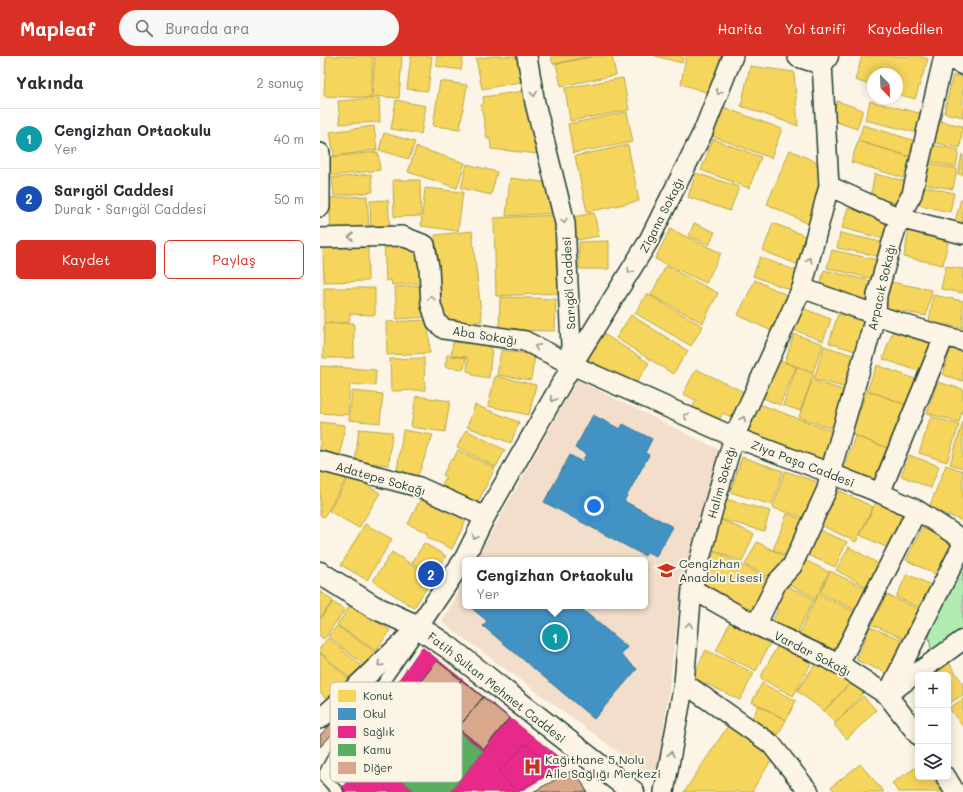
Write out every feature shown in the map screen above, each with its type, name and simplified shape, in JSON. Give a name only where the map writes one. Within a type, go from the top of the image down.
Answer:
[{"type":"street","name":"Sarıgöl Caddesi","points":[[527,56],[535,102],[565,223],[572,365]]},
{"type":"street","name":"Zigana Sokağı","points":[[572,365],[648,242],[703,132],[733,56]]},
{"type":"street","points":[[799,56],[825,59]]},
{"type":"street","points":[[944,56],[963,65]]},
{"type":"street","name":"Arpacık Sokağı","points":[[756,624],[777,582],[792,566],[827,489],[830,473],[876,314],[877,296],[899,218],[912,194],[944,56]]},
{"type":"street","name":"Halim Sokağı","points":[[664,792],[684,683],[692,589],[712,513],[734,437],[802,288],[829,186],[825,59]]},
{"type":"street","points":[[320,153],[320,207]]},
{"type":"street","points":[[829,186],[899,218],[963,234]]},
{"type":"street","name":"Aba Sokağı","points":[[320,238],[402,236],[425,244],[429,267],[431,305],[437,322],[444,329],[525,341],[572,365]]},
{"type":"street","points":[[802,288],[944,337],[963,342]]},
{"type":"street","points":[[880,493],[944,337]]},
{"type":"street","name":"Ziya Paşa Caddesi","points":[[572,365],[734,437],[880,493],[917,510],[963,540]]},
{"type":"street","points":[[465,557],[485,517],[572,365]]},
{"type":"street","name":"Adatepe Sokağı","points":[[320,460],[419,487],[485,517]]},
{"type":"street","points":[[839,664],[917,510]]},
{"type":"street","points":[[887,695],[963,544]]},
{"type":"street","points":[[361,682],[420,628],[462,561]]},
{"type":"street","name":"Fatih Sultan Mehmet Caddesi","points":[[320,573],[374,607],[420,628],[448,646],[633,792]]},
{"type":"street","name":"Vardar Sokağı","points":[[692,589],[756,624],[839,664],[887,695],[915,731]]},
{"type":"street","points":[[887,695],[963,640]]},
{"type":"street","points":[[684,683],[771,744],[809,792]]},
{"type":"street","points":[[320,719],[330,710]]},
{"type":"street","points":[[948,780],[954,792]]},
{"type":"lane","points":[[384,682],[407,650],[420,628]]},
{"type":"lane","points":[[330,763],[325,772],[325,778],[338,792]]},
{"type":"shaded area","name":"Cengizhan Anadolu Lisesi","points":[[577,380],[724,452],[695,539],[679,604],[656,780],[442,622],[462,585],[462,609],[648,609],[648,557],[478,557]]},
{"type":"green space","points":[[963,559],[963,635],[932,657],[929,636],[937,614]]},
{"type":"building: Konut","points":[[326,56],[373,56],[371,98],[324,96]]},
{"type":"building: Konut","points":[[375,56],[402,56],[399,98],[372,96]]},
{"type":"building: Konut","points":[[411,56],[432,56],[428,91],[407,89]]},
{"type":"building: Konut","points":[[437,56],[463,56],[461,70],[435,66]]},
{"type":"building: Konut","points":[[492,56],[520,56],[525,81],[482,89],[476,59]]},
{"type":"building: Konut","points":[[551,56],[591,56],[553,64]]},
{"type":"building: Konut","points":[[596,56],[612,56],[616,75],[561,86],[556,64]]},
{"type":"building: Konut","points":[[655,56],[683,56],[682,63]]},
{"type":"building: Konut","points":[[686,56],[721,56],[709,93],[681,84]]},
{"type":"building: Konut","points":[[862,56],[920,56],[928,59],[915,99],[903,96],[903,68],[867,68],[867,84],[855,80]]},
{"type":"building: Konut","points":[[750,66],[794,72],[798,126],[741,106]]},
{"type":"building: Konut","points":[[953,75],[963,77],[963,117],[944,113]]},
{"type":"building: Konut","points":[[623,78],[629,110],[570,121],[565,88]]},
{"type":"building: Konut","points":[[440,81],[467,85],[460,129],[433,126]]},
{"type":"building: Konut","points":[[531,90],[539,154],[491,149],[490,138],[487,139],[481,105],[484,103],[483,97]]},
{"type":"building: Konut","points":[[379,98],[380,122],[340,124],[338,101]]},
{"type":"building: Konut","points":[[396,100],[426,106],[421,134],[391,129]]},
{"type":"building: Konut","points":[[837,101],[863,110],[857,129],[831,120]]},
{"type":"building: Konut","points":[[869,104],[882,104],[923,114],[918,133],[865,120]]},
{"type":"building: Konut","points":[[723,107],[782,129],[771,158],[712,136]]},
{"type":"building: Konut","points":[[627,112],[633,142],[573,153],[568,124]]},
{"type":"building: Konut","points":[[930,119],[963,126],[960,148],[926,141]]},
{"type":"building: Konut","points":[[863,125],[916,141],[911,157],[858,141]]},
{"type":"building: Konut","points":[[374,126],[377,150],[334,156],[330,132]]},
{"type":"building: Konut","points":[[384,133],[415,142],[409,159],[379,150]]},
{"type":"building: Konut","points":[[713,139],[761,157],[749,188],[701,170]]},
{"type":"building: Konut","points":[[858,141],[911,157],[904,178],[851,162]]},
{"type":"building: Konut","points":[[928,144],[959,150],[956,167],[924,160]]},
{"type":"building: Konut","points":[[628,145],[639,201],[587,212],[575,156]]},
{"type":"building: Konut","points":[[416,147],[465,163],[457,188],[408,172]]},
{"type":"building: Konut","points":[[790,150],[816,162],[826,183],[815,227],[767,204]]},
{"type":"building: Konut","points":[[378,152],[380,170],[331,176],[329,157]]},
{"type":"building: Konut","points":[[962,154],[963,155],[963,175],[958,174]]},
{"type":"building: Konut","points":[[923,162],[957,169],[953,189],[918,183]]},
{"type":"building: Konut","points":[[467,164],[497,172],[491,195],[461,188]]},
{"type":"building: Konut","points":[[696,173],[739,187],[730,211],[688,197]]},
{"type":"building: Konut","points":[[371,174],[373,192],[334,196],[332,178]]},
{"type":"building: Konut","points":[[875,174],[909,182],[903,205],[870,197]]},
{"type":"building: Konut","points":[[510,178],[551,183],[553,213],[506,216]]},
{"type":"building: Konut","points":[[393,180],[420,180],[421,216],[394,217]]},
{"type":"building: Konut","points":[[924,186],[954,193],[950,212],[919,205]]},
{"type":"building: Konut","points":[[425,188],[463,192],[458,231],[421,226]]},
{"type":"building: Konut","points":[[367,196],[369,229],[331,232],[329,198]]},
{"type":"building: Konut","points":[[961,199],[963,200],[963,224],[955,222]]},
{"type":"building: Konut","points":[[388,200],[390,230],[371,231],[370,201]]},
{"type":"building: Konut","points":[[848,208],[896,220],[891,241],[842,228]]},
{"type":"building: Konut","points":[[594,213],[599,236],[577,240],[572,217]]},
{"type":"building: Konut","points":[[557,215],[559,293],[496,296],[494,218]]},
{"type":"building: Konut","points":[[694,223],[715,232],[709,245],[689,236]]},
{"type":"building: Konut","points":[[773,223],[813,239],[802,266],[763,251]]},
{"type":"building: Konut","points":[[670,229],[721,253],[706,283],[655,259]]},
{"type":"building: Konut","points":[[909,229],[949,237],[943,265],[904,257]]},
{"type":"building: Konut","points":[[472,231],[482,321],[444,325],[435,235]]},
{"type":"building: Konut","points":[[840,233],[886,243],[883,257],[837,248]]},
{"type":"building: Konut","points":[[609,241],[609,269],[579,269],[579,242]]},
{"type":"building: Konut","points":[[368,242],[368,281],[324,282],[323,246]]},
{"type":"building: Konut","points":[[406,243],[421,250],[423,283],[392,285],[391,280],[386,281],[384,245]]},
{"type":"building: Konut","points":[[832,250],[882,261],[878,280],[827,268]]},
{"type":"building: Konut","points":[[760,257],[802,273],[796,292],[753,276]]},
{"type":"building: Konut","points":[[666,266],[718,293],[703,323],[651,295]]},
{"type":"building: Konut","points":[[946,266],[963,269],[963,293],[941,289]]},
{"type":"building: Konut","points":[[824,270],[875,282],[871,302],[819,290]]},
{"type":"building: Konut","points":[[755,280],[795,299],[778,334],[738,315]]},
{"type":"building: Konut","points":[[886,281],[932,290],[926,316],[881,307]]},
{"type":"building: Konut","points":[[428,285],[430,317],[397,319],[395,287]]},
{"type":"building: Konut","points":[[324,288],[375,288],[375,315],[350,314],[349,323],[324,323]]},
{"type":"building: Konut","points":[[647,294],[703,326],[691,346],[635,313]]},
{"type":"building: Konut","points":[[933,295],[963,301],[963,328],[929,322]]},
{"type":"building: Konut","points":[[500,297],[556,299],[555,331],[499,330]]},
{"type":"building: Konut","points":[[802,308],[831,319],[823,341],[794,330]]},
{"type":"building: Konut","points":[[838,314],[871,324],[862,353],[829,343]]},
{"type":"building: Konut","points":[[631,315],[688,351],[673,374],[616,338]]},
{"type":"building: Konut","points":[[428,320],[430,353],[387,355],[386,322]]},
{"type":"building: Konut","points":[[324,323],[354,323],[354,358],[323,358]]},
{"type":"building: Konut","points":[[894,327],[938,342],[927,374],[883,359]]},
{"type":"building: Konut","points":[[604,334],[649,363],[633,388],[588,359]]},
{"type":"building: Konut","points":[[794,334],[823,344],[813,372],[785,362]]},
{"type":"building: Konut","points":[[453,342],[492,346],[489,378],[472,375],[472,372],[467,371],[468,358],[451,356]]},
{"type":"building: Konut","points":[[824,346],[859,357],[850,389],[814,379]]},
{"type":"building: Konut","points":[[951,346],[963,350],[963,381],[943,375]]},
{"type":"building: Konut","points":[[501,350],[535,355],[531,380],[497,375]]},
{"type":"building: Konut","points":[[447,355],[466,357],[464,369],[445,367]]},
{"type":"building: Konut","points":[[424,358],[425,390],[391,391],[390,359]]},
{"type":"building: Konut","points":[[779,360],[796,367],[780,405],[763,398]]},
{"type":"building: Konut","points":[[877,365],[918,380],[909,406],[867,390]]},
{"type":"building: Konut","points":[[320,366],[376,370],[375,386],[350,384],[348,415],[320,413]]},
{"type":"building: Konut","points":[[797,367],[814,374],[800,411],[783,405]]},
{"type":"building: Konut","points":[[696,369],[748,394],[735,419],[723,413],[718,422],[692,409],[696,400],[683,394]]},
{"type":"building: Konut","points":[[495,376],[536,385],[529,415],[488,406]]},
{"type":"building: Konut","points":[[812,380],[849,392],[835,430],[799,417]]},
{"type":"building: Konut","points":[[937,382],[963,389],[963,407],[959,422],[927,413]]},
{"type":"building: Konut","points":[[867,390],[909,406],[893,450],[851,434]]},
{"type":"building: Konut","points":[[352,391],[383,394],[380,423],[349,420]]},
{"type":"building: Konut","points":[[416,396],[450,401],[445,432],[411,427]]},
{"type":"building: Konut","points":[[759,404],[837,433],[825,466],[746,438]]},
{"type":"building: Konut","points":[[475,405],[519,422],[511,443],[467,427]]},
{"type":"building: Konut","points":[[931,416],[959,425],[947,462],[919,453]]},
{"type":"building: Konut","points":[[320,422],[345,425],[340,458],[320,456]]},
{"type":"building: Konut","points":[[963,422],[963,468],[950,464]]},
{"type":"building: Konut","points":[[359,429],[392,432],[389,465],[355,462]]},
{"type":"building: Konut","points":[[403,430],[433,435],[417,478],[397,471]]},
{"type":"building: Konut","points":[[466,430],[505,450],[496,467],[457,447]]},
{"type":"building: Konut","points":[[855,436],[893,450],[879,486],[842,473]]},
{"type":"building: Konut","points":[[458,450],[495,468],[476,506],[440,488],[446,477],[443,475],[451,459],[453,460]]},
{"type":"building: Konut","points":[[909,455],[939,466],[931,488],[901,476]]},
{"type":"building: Konut","points":[[742,457],[783,471],[772,505],[730,492]]},
{"type":"building: Konut","points":[[946,465],[963,471],[963,521],[929,508]]},
{"type":"building: Konut","points":[[320,466],[348,476],[324,517],[320,515]]},
{"type":"building: Konut","points":[[785,471],[823,484],[812,520],[773,508]]},
{"type":"building: Konut","points":[[350,475],[380,493],[359,528],[329,511]]},
{"type":"building: Konut","points":[[836,489],[873,507],[856,542],[819,524]]},
{"type":"building: Konut","points":[[424,492],[469,514],[452,549],[427,537],[428,533],[408,524]]},
{"type":"building: Konut","points":[[722,498],[770,511],[764,531],[716,518]]},
{"type":"building: Konut","points":[[876,502],[910,519],[894,551],[860,535]]},
{"type":"building: Konut","points":[[787,514],[808,521],[794,558],[773,550]]},
{"type":"building: Konut","points":[[719,519],[754,534],[742,562],[707,547]]},
{"type":"building: Konut","points":[[365,524],[392,539],[367,580],[341,565]]},
{"type":"building: Konut","points":[[812,527],[847,542],[835,567],[801,552]]},
{"type":"building: Konut","points":[[922,528],[960,546],[943,578],[906,560]]},
{"type":"building: Konut","points":[[757,542],[790,559],[778,581],[745,565]]},
{"type":"building: Konut","points":[[424,543],[446,556],[434,576],[412,563]]},
{"type":"building: Konut","points":[[849,547],[881,565],[868,588],[836,570]]},
{"type":"building: Konut","points":[[715,551],[775,582],[758,615],[698,584]]},
{"type":"building: Konut","points":[[392,552],[433,578],[414,608],[373,581]]},
{"type":"building: Konut","points":[[801,558],[829,572],[816,598],[788,584]]},
{"type":"building: Konut","points":[[830,571],[867,589],[857,611],[820,593]]},
{"type":"building: Konut","points":[[907,574],[938,588],[927,611],[896,597]]},
{"type":"building: Konut","points":[[779,582],[814,599],[797,633],[772,622],[778,610],[769,605]]},
{"type":"building: Konut","points":[[320,591],[333,601],[320,618]]},
{"type":"building: Konut","points":[[818,594],[855,612],[834,654],[798,636]]},
{"type":"building: Konut","points":[[885,594],[925,612],[911,642],[871,624]]},
{"type":"building: Konut","points":[[333,602],[345,610],[324,639],[320,636],[320,619]]},
{"type":"building: Konut","points":[[351,604],[390,630],[376,651],[337,625]]},
{"type":"building: Konut","points":[[731,620],[772,639],[756,671],[716,651]]},
{"type":"building: Konut","points":[[337,626],[375,652],[364,665],[328,636]]},
{"type":"building: Konut","points":[[870,627],[910,643],[896,677],[856,660]]},
{"type":"building: Konut","points":[[328,638],[363,667],[351,679],[320,652],[320,648]]},
{"type":"building: Konut","points":[[779,643],[812,662],[793,696],[760,678]]},
{"type":"building: Konut","points":[[706,650],[754,673],[740,700],[692,677]]},
{"type":"building: Konut","points":[[320,653],[350,680],[348,682],[330,682],[330,699],[328,701],[320,692]]},
{"type":"building: Konut","points":[[818,660],[850,683],[824,711],[797,691]]},
{"type":"building: Konut","points":[[948,661],[963,684],[963,695],[951,702],[951,672],[931,672]]},
{"type":"building: Konut","points":[[852,681],[864,692],[836,723],[824,711]]},
{"type":"building: Konut","points":[[762,683],[796,701],[786,720],[752,702]]},
{"type":"building: Konut","points":[[863,696],[876,710],[847,739],[834,725]]},
{"type":"building: Konut","points":[[963,699],[963,727],[951,711],[951,707]]},
{"type":"building: Konut","points":[[759,705],[786,720],[778,735],[751,720]]},
{"type":"building: Konut","points":[[728,726],[774,756],[752,791],[754,792],[684,792]]},
{"type":"building: Konut","points":[[860,764],[884,792],[835,792],[831,787]]},
{"type":"building: Konut","points":[[915,768],[915,780],[934,780],[942,792],[898,792],[892,783]]},
{"type":"building: Konut","points":[[496,776],[512,792],[484,792]]},
{"type":"building: Okul","name":"Cengizhan Anadolu Lisesi","points":[[593,415],[620,429],[623,424],[652,439],[645,453],[649,455],[624,501],[673,527],[656,557],[647,552],[645,556],[544,502],[570,455],[582,462],[586,454],[575,448]]},
{"type":"building: Okul","points":[[473,609],[582,609],[627,647],[621,655],[637,669],[594,719],[483,626],[487,621]]},
{"type":"building: Sağlık","points":[[422,647],[567,764],[519,792],[342,792],[340,790],[346,782],[462,782],[462,682],[397,682]]},
{"type":"building: Sağlık","points":[[526,744],[556,769],[516,792],[499,772]]},
{"type":"building: Kamu","points":[[462,734],[483,751],[462,777]]},
{"type":"building: Kamu","points":[[404,782],[458,782],[450,792],[416,792]]},
{"type":"building: Diğer","points":[[437,661],[461,680],[459,682],[420,682]]},
{"type":"building: Diğer","points":[[461,680],[483,697],[462,723],[462,682],[459,682]]},
{"type":"building: Diğer","points":[[483,697],[509,718],[484,749],[462,731],[462,723]]},
{"type":"building: Diğer","points":[[330,725],[330,736],[320,747],[320,735]]},
{"type":"building: Diğer","points":[[575,769],[587,792],[533,792]]},
{"type":"place","name":"Cengizhan Anadolu Lisesi","points":[[666,570]]},
{"type":"place","name":"Sarıgöl Caddesi","points":[[431,574]]},
{"type":"place","name":"Cengizhan Ortaokulu","points":[[555,637]]},
{"type":"place","name":"Kağıthane 5 Nolu Aile Sağlığı Merkezi","points":[[532,766]]}]
